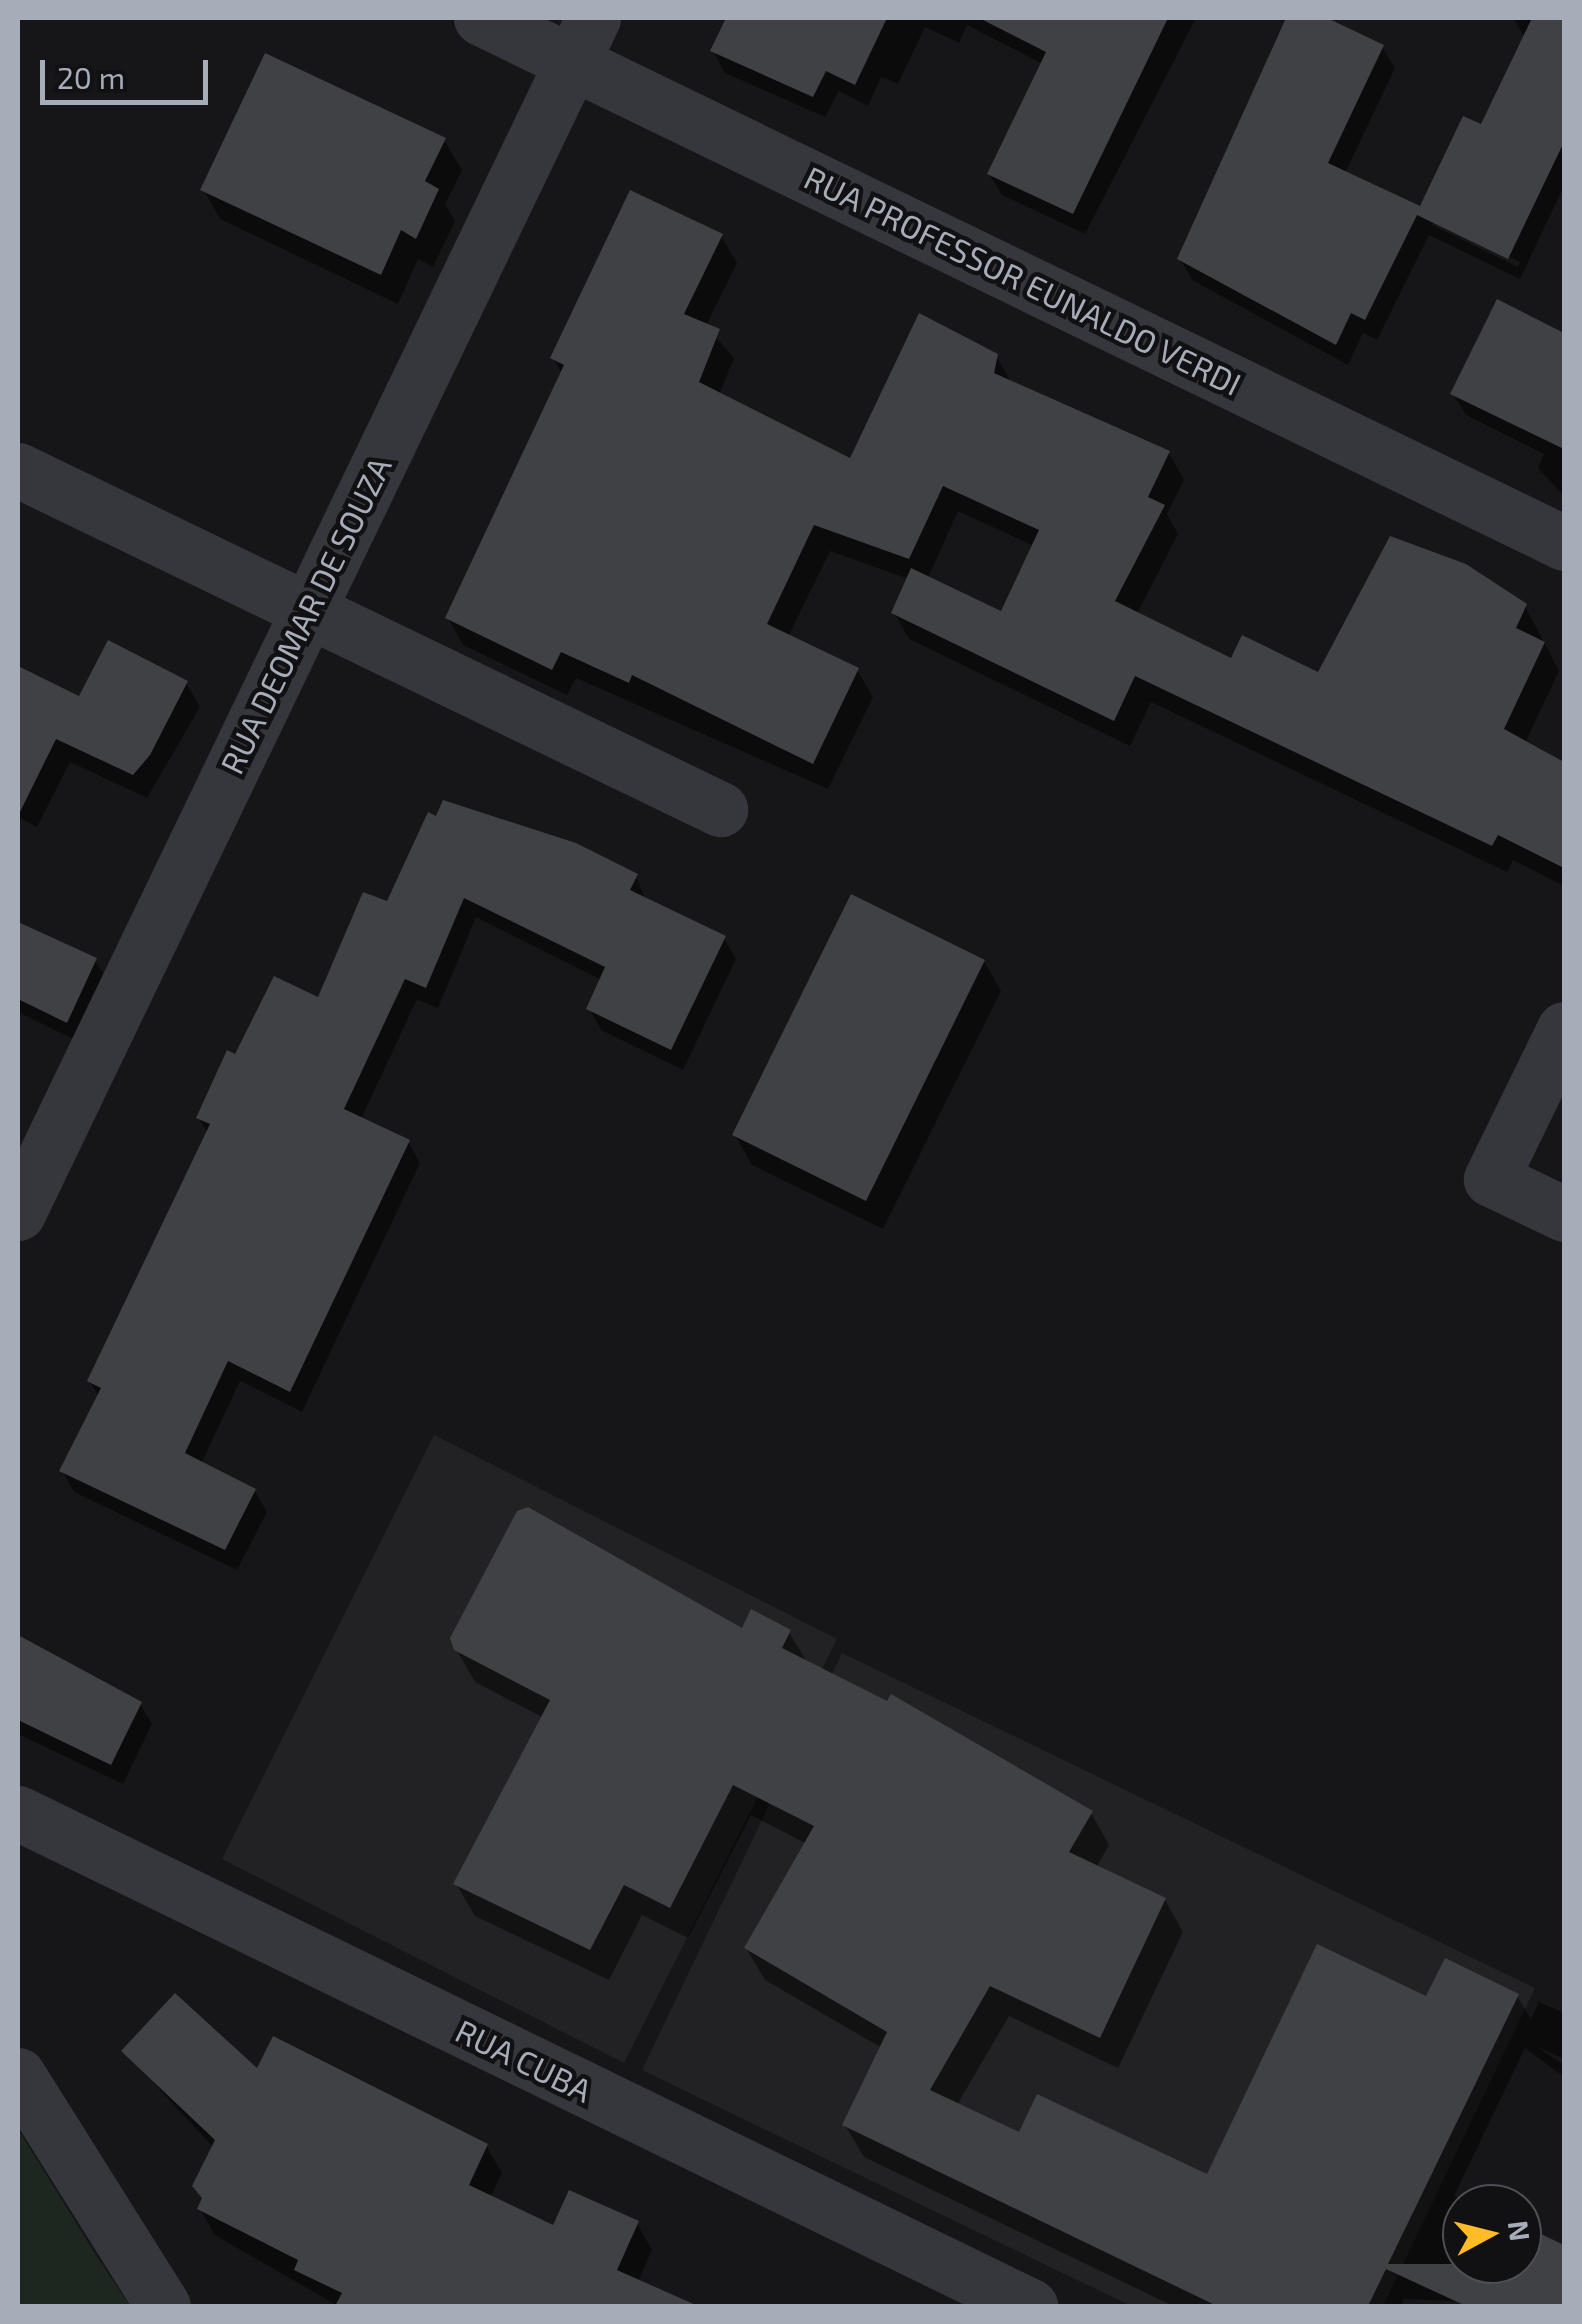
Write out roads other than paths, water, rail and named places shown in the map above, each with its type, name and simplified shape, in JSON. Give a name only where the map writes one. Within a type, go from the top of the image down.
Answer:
[{"type":"street","name":"RUA PROFESSOR EUNALDO VERDI","points":[[481,18],[583,40],[1564,543]]},
{"type":"street","name":"RUA DEOMAR DE SOUZA","points":[[18,1213],[583,40]]},
{"type":"street","points":[[18,470],[720,809]]},
{"type":"street","points":[[1564,1028],[1491,1179],[1564,1214]]},
{"type":"street","name":"RUA CUBA","points":[[18,1814],[1030,2306]]},
{"type":"street","points":[[18,2075],[163,2306]]}]
